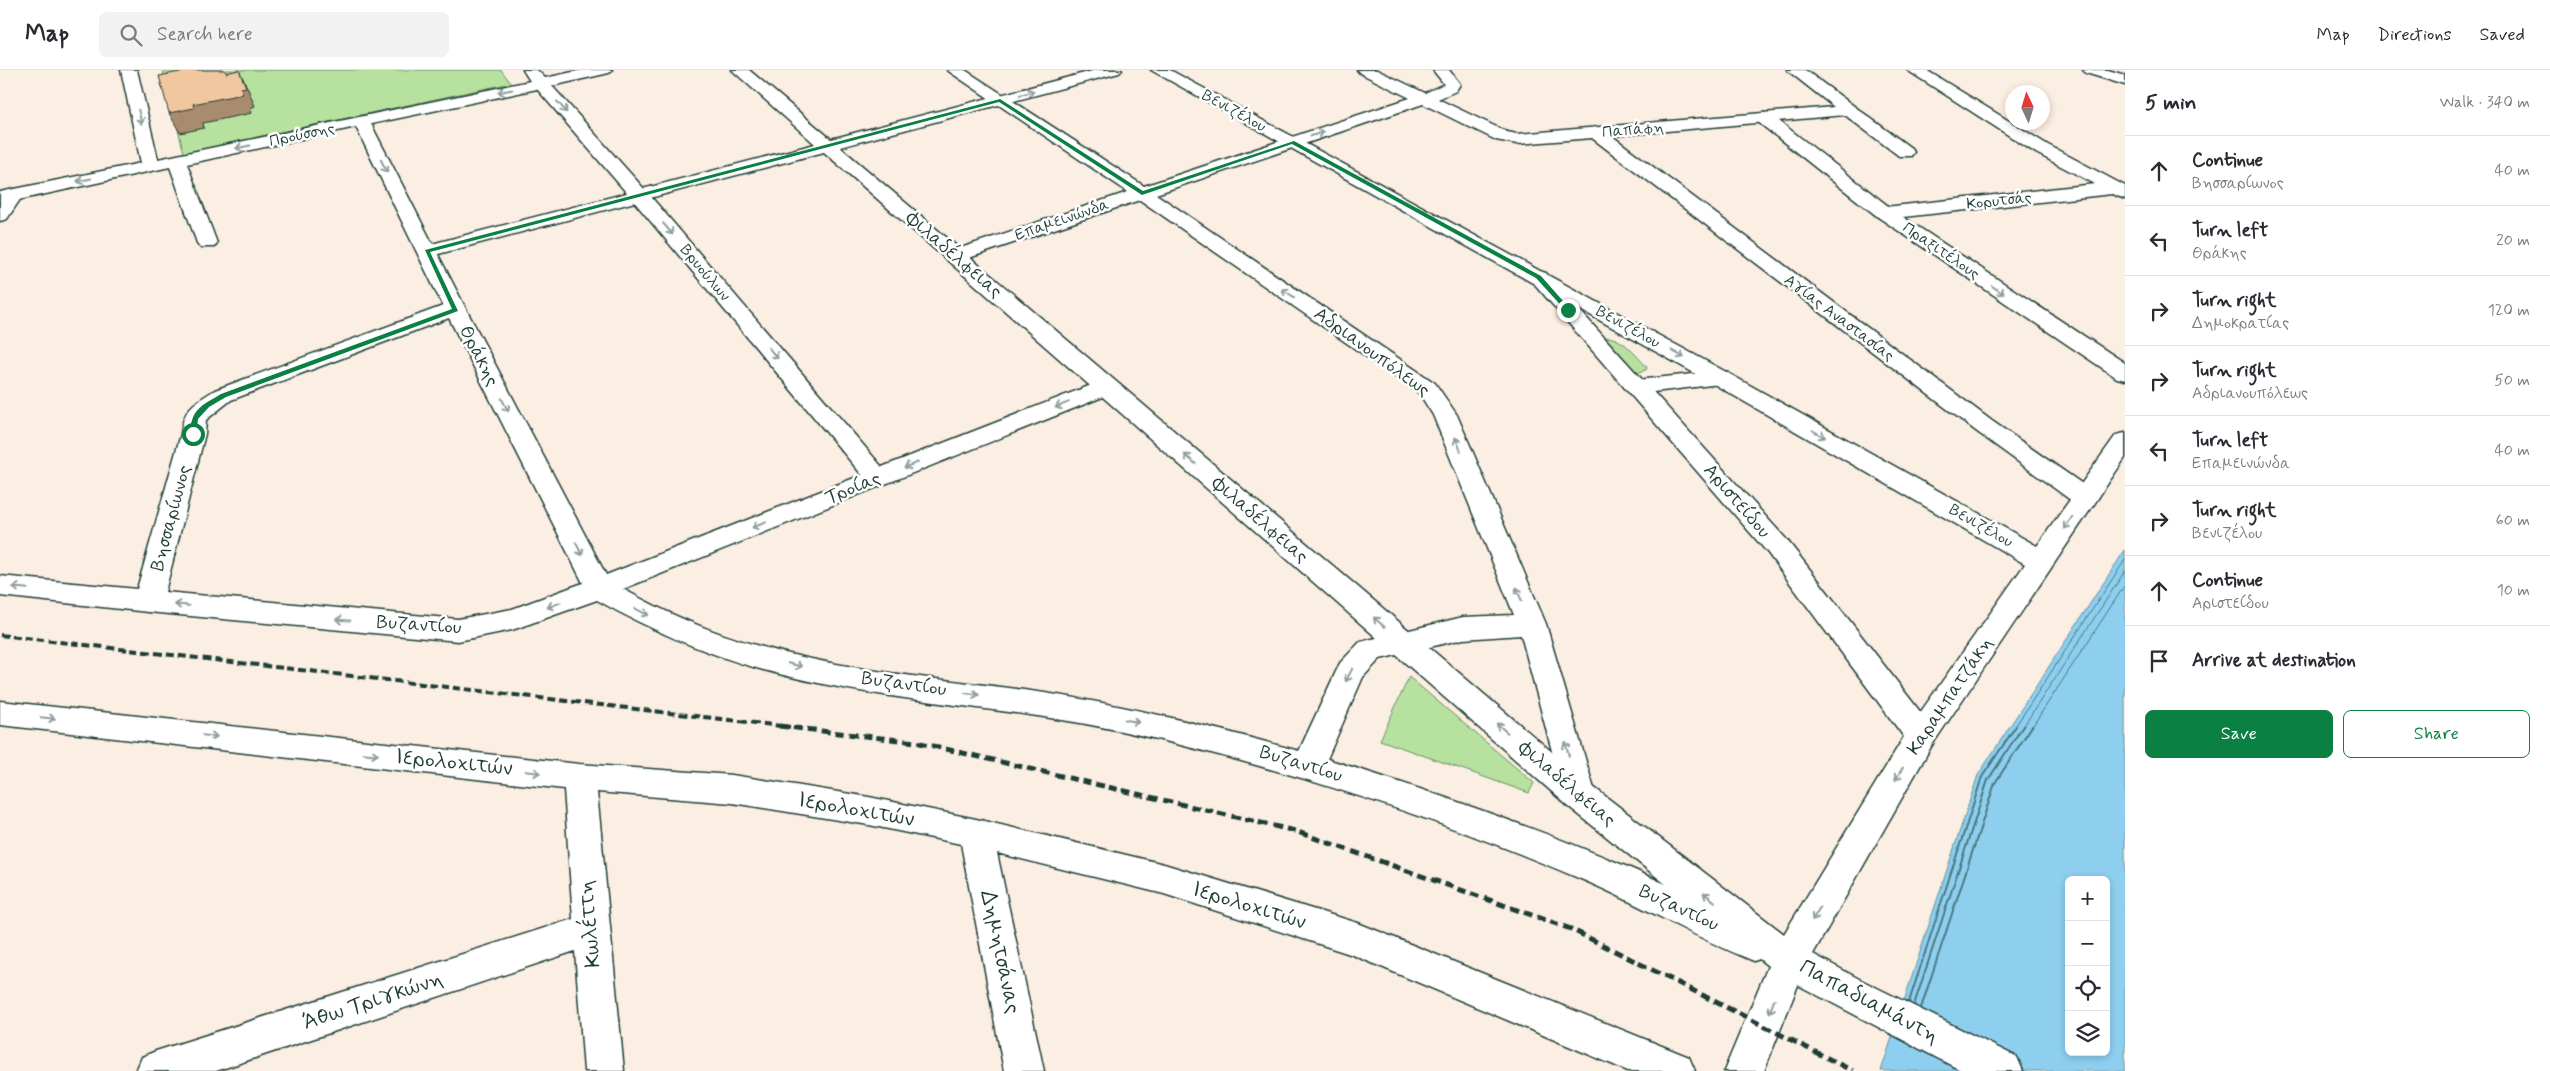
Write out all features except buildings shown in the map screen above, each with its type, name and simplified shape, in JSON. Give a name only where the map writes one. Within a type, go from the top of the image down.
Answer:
[{"type":"street","points":[[129,70],[151,166]]},
{"type":"street","name":"Προύσσης","points":[[7,197],[362,122],[535,77],[604,70]]},
{"type":"street","name":"Φιλαδέλφειας","points":[[740,70],[1580,796],[1789,960]]},
{"type":"street","name":"Αδριανουπόλεως","points":[[955,70],[1142,194],[1427,388],[1445,414],[1532,624],[1580,796]]},
{"type":"street","points":[[427,251],[1114,70]]},
{"type":"street","name":"Βενιζέλου","points":[[1159,70],[1539,277],[2042,561]]},
{"type":"street","name":"Παπάφη","points":[[1365,70],[1502,136],[1517,139],[1850,110]]},
{"type":"street","name":"Επαμεινώνδα","points":[[956,256],[1450,88],[1451,80],[1441,70]]},
{"type":"street","points":[[1795,70],[1905,152]]},
{"type":"street","points":[[1915,70],[2042,149],[2119,191]]},
{"type":"street","points":[[2091,70],[2125,80]]},
{"type":"street","name":"Βρυούλων","points":[[535,77],[639,195],[878,478]]},
{"type":"street","name":"Πραξιτέλους","points":[[1764,118],[1885,213],[2125,373]]},
{"type":"street","name":"Θράκης","points":[[362,122],[455,309],[600,588]]},
{"type":"street","name":"Αγίας Αναστασίας","points":[[1597,133],[1944,397],[2085,498]]},
{"type":"street","points":[[177,161],[207,243]]},
{"type":"street","name":"Κορυτσάς","points":[[1885,213],[2119,191]]},
{"type":"street","points":[[0,215],[7,197]]},
{"type":"street","name":"Αριστείδου","points":[[1539,277],[1777,546],[1921,736]]},
{"type":"street","name":"Βησσαρίωνος","points":[[148,602],[193,434],[194,418],[206,406],[224,395],[455,309]]},
{"type":"street","points":[[1637,387],[1720,378]]},
{"type":"street","name":"Τροίας","points":[[600,588],[1107,387]]},
{"type":"street","name":"Καραμπατζάκη","points":[[1744,1071],[1789,960],[1921,736],[2125,440]]},
{"type":"street","name":"Βυζαντίου","points":[[0,586],[148,602],[458,630],[494,626],[600,588],[635,609],[667,624],[764,658],[840,675],[1010,699],[1107,716],[1235,745],[1309,765],[1469,820],[1600,871],[1789,960]]},
{"type":"street","points":[[1309,765],[1332,710],[1358,660],[1370,650],[1463,628],[1532,624]]},
{"type":"street","name":"Ιερολοχιτών","points":[[1,717],[579,777],[732,789],[869,811],[976,833],[1164,879],[1358,940],[1675,1071]]},
{"type":"street","name":"Κωλέττη","points":[[579,777],[590,930],[604,1071]]},
{"type":"street","name":"Δημητσάνας","points":[[976,833],[1024,1071]]},
{"type":"street","name":"Άθω Τριγκώνη","points":[[156,1071],[590,930]]},
{"type":"street","name":"Παπαδιαμάντη","points":[[1789,960],[1848,993],[2003,1071]]},
{"type":"green space","points":[[174,70],[501,70],[511,83],[184,153],[163,72]]},
{"type":"green space","points":[[1602,337],[1609,337],[1622,342],[1647,367],[1646,370],[1634,374]]},
{"type":"green space","points":[[1409,677],[1534,783],[1529,793],[1380,740]]},
{"type":"water","points":[[2125,550],[2125,1071],[1881,1071],[1978,775]]},
{"type":"railway","points":[[0,635],[790,727]]},
{"type":"railway","points":[[779,726],[916,742],[1295,831],[1571,929],[1853,1071]]},
{"type":"route","points":[[193,434],[194,418],[206,406],[224,395],[455,309],[427,251],[1000,100],[1142,194],[1292,142],[1539,277],[1568,310]]}]
